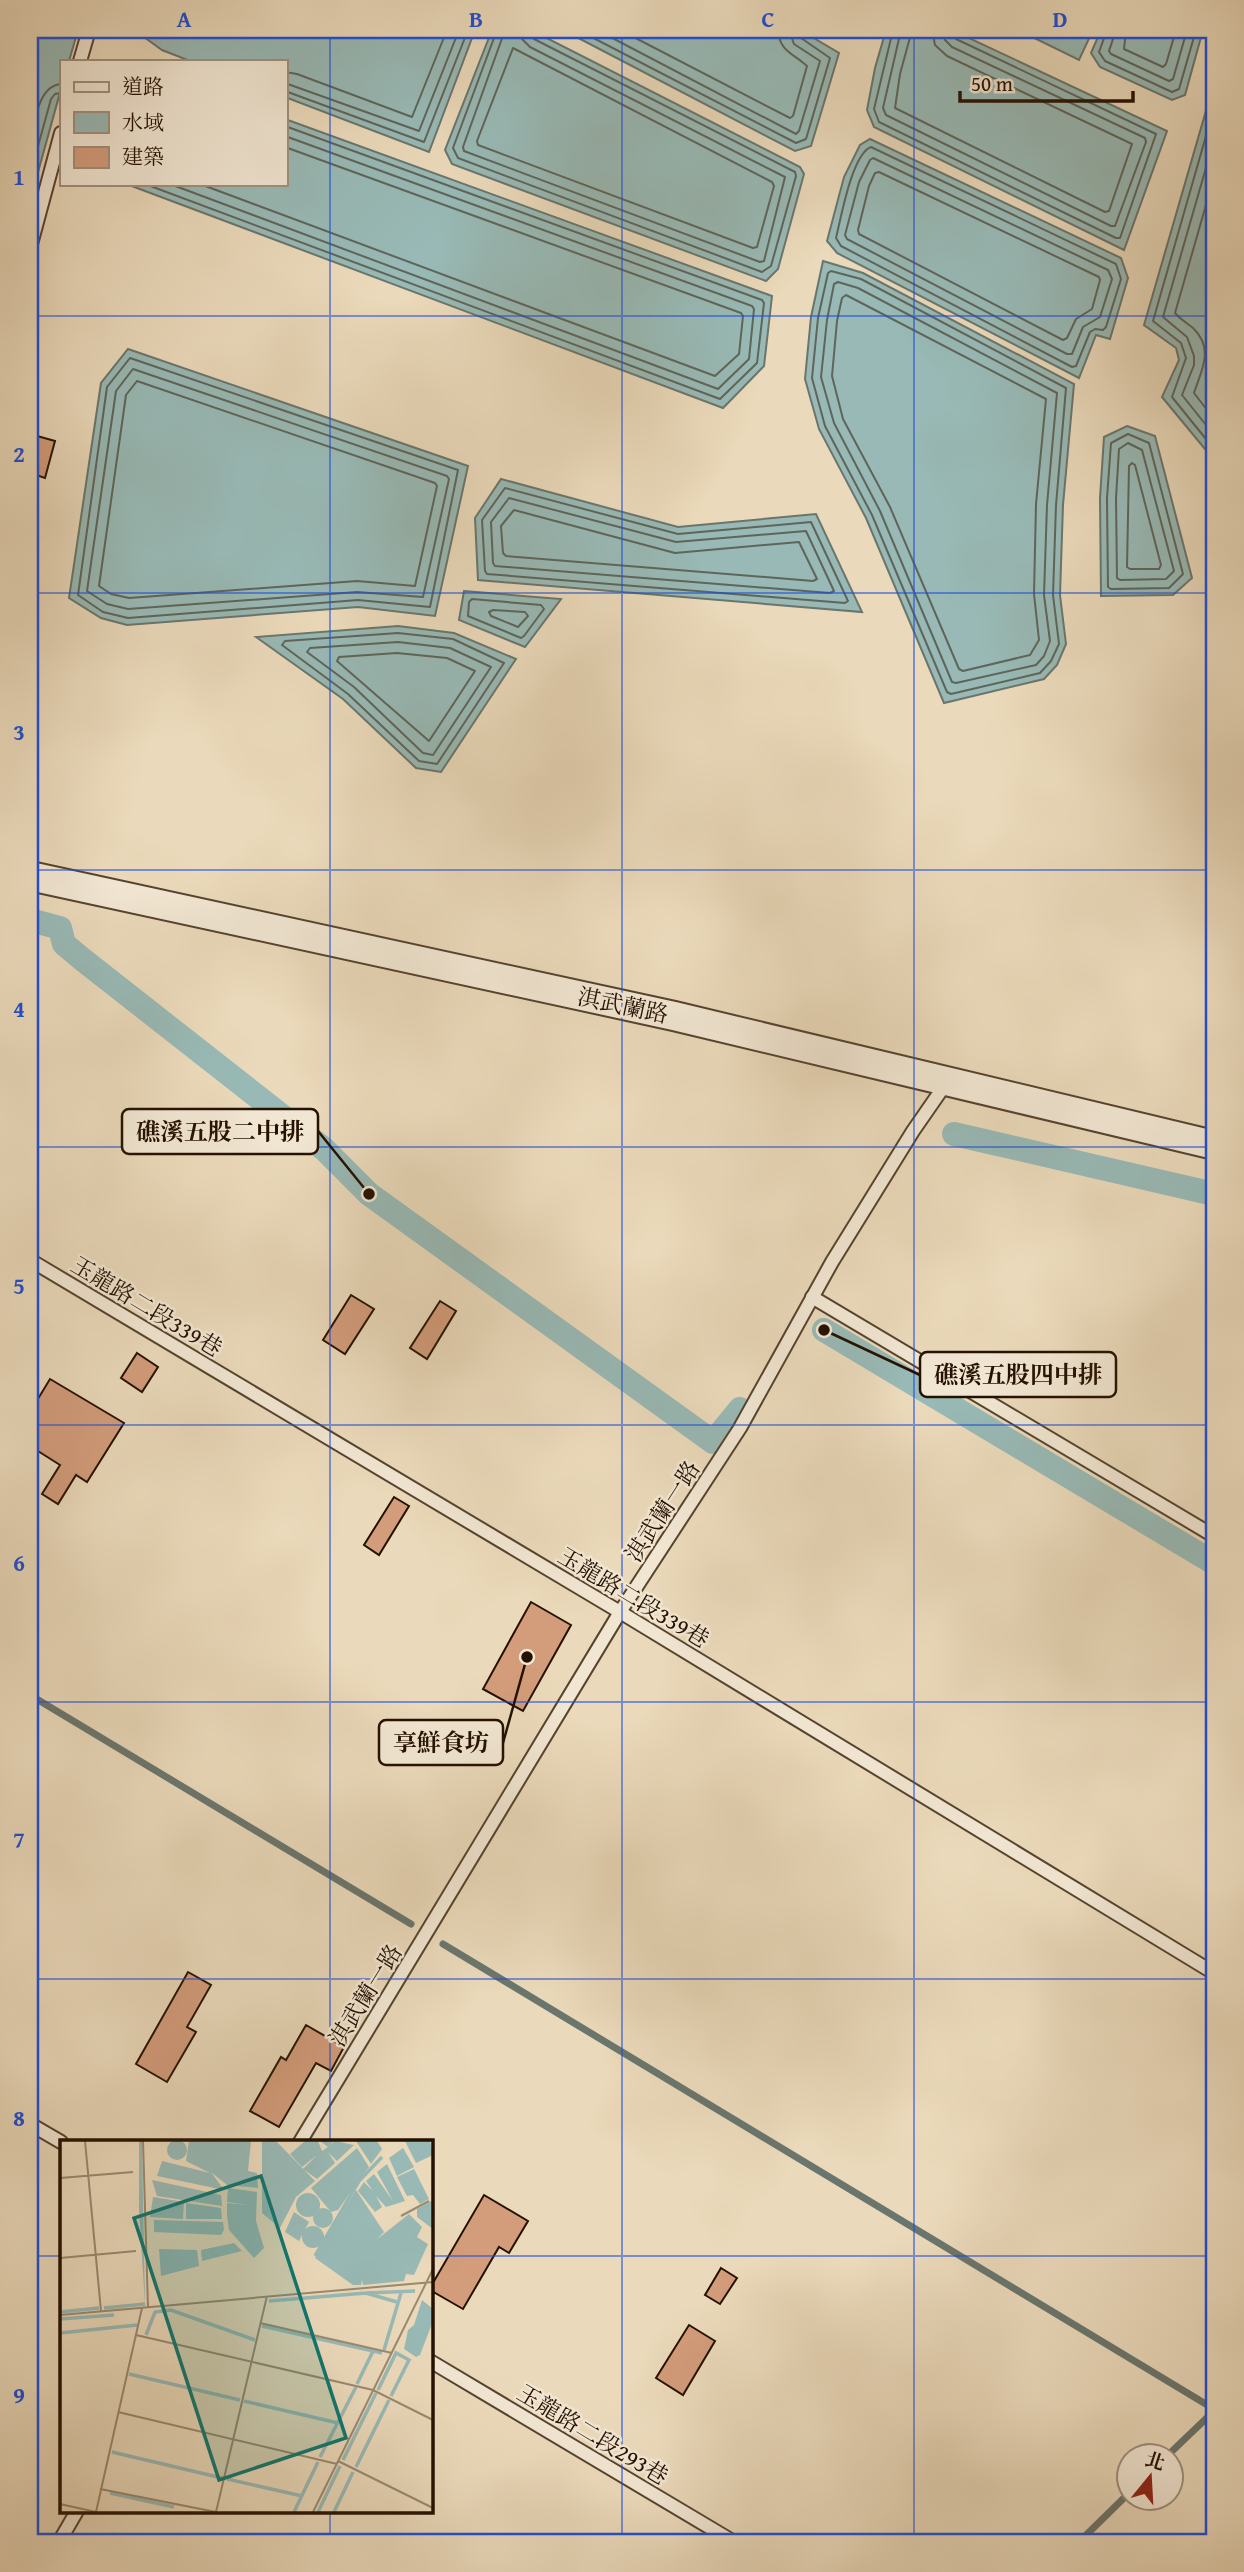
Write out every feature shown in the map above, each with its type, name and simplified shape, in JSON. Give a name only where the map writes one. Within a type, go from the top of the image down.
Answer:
[{"type":"street","name":"淇武蘭路","points":[[30,876],[660,1013],[1214,1145]]},
{"type":"lane","points":[[80,60],[89,30]]},
{"type":"lane","points":[[30,248],[60,137]]},
{"type":"lane","name":"淇武蘭一路","points":[[301,2140],[621,1612],[740,1428],[812,1297],[913,1131],[948,1081]]},
{"type":"lane","name":"玉龍路二段339巷","points":[[30,1261],[621,1612],[1214,1973]]},
{"type":"lane","points":[[812,1297],[1214,1536]]},
{"type":"lane","points":[[30,2124],[60,2141]]},
{"type":"lane","name":"玉龍路二段293巷","points":[[432,2362],[734,2542]]},
{"type":"lane","points":[[59,2542],[76,2512]]},
{"type":"water","points":[[39,30],[78,30],[69,60],[60,60],[60,93],[30,201],[30,64]]},
{"type":"water","points":[[144,30],[475,30],[429,152],[287,98],[287,60],[187,60],[162,50],[144,37]]},
{"type":"water","points":[[492,30],[531,30],[800,167],[804,174],[778,269],[766,281],[452,164],[445,150]]},
{"type":"water","points":[[563,30],[800,30],[839,53],[811,146],[795,151]]},
{"type":"water","points":[[886,30],[952,30],[1167,131],[1124,250],[874,127],[867,110]]},
{"type":"water","points":[[1018,30],[1093,30],[1079,60]]},
{"type":"water","points":[[1101,30],[1203,30],[1185,95],[1172,100],[1100,67],[1091,53]]},
{"type":"water","points":[[1214,83],[1214,460],[1162,397],[1179,360],[1176,348],[1144,325]]},
{"type":"water","points":[[287,120],[772,296],[764,366],[723,408],[132,186],[287,186]]},
{"type":"water","points":[[870,139],[1121,258],[1128,278],[1110,339],[1096,335],[1079,378],[837,253],[827,241],[844,177],[860,145]]},
{"type":"water","points":[[823,261],[863,273],[1074,384],[1063,505],[1060,595],[1066,644],[1057,665],[1044,679],[944,703],[866,518],[819,429],[805,379],[811,317]]},
{"type":"water","points":[[128,349],[468,466],[435,616],[358,607],[127,625],[101,618],[69,598],[101,383]]},
{"type":"water","points":[[1127,426],[1155,436],[1192,578],[1173,595],[1101,596],[1100,498],[1104,437]]},
{"type":"water","points":[[501,479],[678,527],[816,514],[862,612],[478,580],[475,518]]},
{"type":"water","points":[[464,591],[561,599],[525,647],[459,620]]},
{"type":"water","points":[[398,626],[454,633],[516,659],[441,772],[416,768],[343,699],[256,637]]},
{"type":"building","points":[[30,434],[55,441],[45,478],[30,473]]},
{"type":"building","points":[[351,1295],[374,1309],[345,1354],[323,1340]]},
{"type":"building","points":[[440,1301],[456,1311],[427,1359],[410,1348]]},
{"type":"building","points":[[137,1353],[158,1367],[142,1392],[121,1378]]},
{"type":"building","points":[[50,1379],[124,1423],[87,1482],[76,1475],[58,1504],[42,1494],[60,1465],[30,1446],[30,1412]]},
{"type":"building","points":[[394,1497],[409,1506],[379,1555],[364,1545]]},
{"type":"building","points":[[531,1602],[571,1625],[523,1711],[483,1689]]},
{"type":"building","points":[[188,1972],[211,1985],[187,2027],[196,2032],[167,2082],[136,2064]]},
{"type":"building","points":[[306,2025],[344,2047],[331,2071],[316,2063],[279,2127],[250,2111],[281,2057],[286,2060]]},
{"type":"building","points":[[484,2195],[528,2221],[509,2253],[499,2247],[463,2309],[432,2291],[432,2285]]},
{"type":"building","points":[[721,2268],[737,2278],[720,2304],[705,2295]]},
{"type":"building","points":[[689,2325],[715,2341],[683,2395],[656,2378]]},
{"type":"waterway","points":[[30,920],[60,928],[64,944],[324,1149],[369,1194],[713,1442],[740,1409]]},
{"type":"waterway","points":[[954,1134],[1214,1194]]},
{"type":"waterway","points":[[824,1330],[1214,1563]]},
{"type":"waterway","points":[[30,1695],[411,1924]]},
{"type":"waterway","points":[[443,1944],[1214,2409]]},
{"type":"waterway","points":[[1182,2442],[1214,2411]]},
{"type":"waterway","points":[[1079,2542],[1114,2508]]},
{"type":"place","name":"礁溪五股二中排","points":[[369,1194]]},
{"type":"place","name":"礁溪五股四中排","points":[[824,1330]]},
{"type":"place","name":"享鮮食坊","points":[[527,1657]]}]
